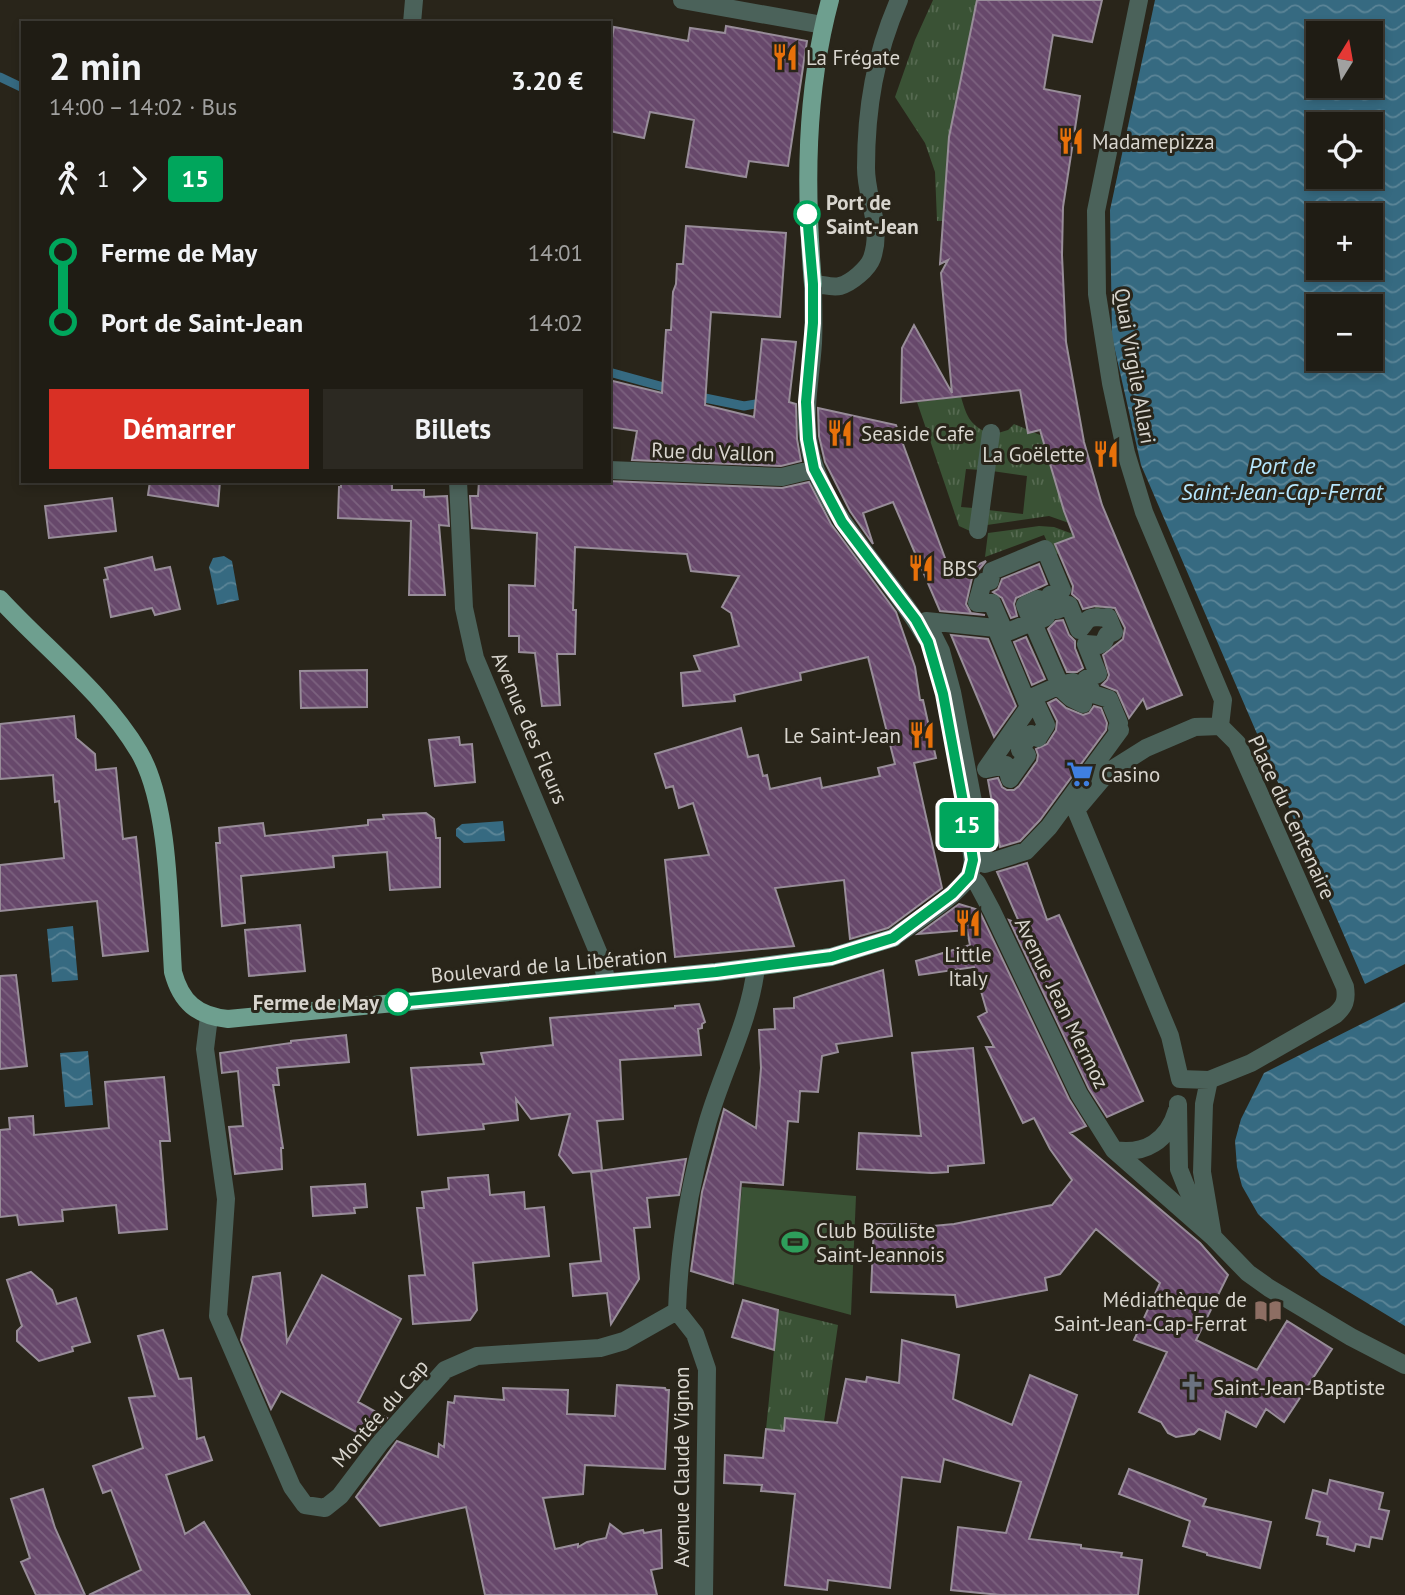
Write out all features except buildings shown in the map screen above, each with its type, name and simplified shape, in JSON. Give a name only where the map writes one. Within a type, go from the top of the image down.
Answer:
[{"type":"main road","points":[[813,284],[807,211],[807,170],[811,104],[823,25],[830,0]]},
{"type":"main road","points":[[0,599],[116,719],[140,754],[154,788],[162,821],[173,972],[177,987],[196,1010],[209,1017]]},
{"type":"main road","points":[[756,967],[831,957],[893,938]]},
{"type":"main road","name":"Boulevard de la Libération","points":[[209,1017],[228,1019],[756,967]]},
{"type":"street","points":[[412,21],[414,0]]},
{"type":"street","points":[[682,0],[823,25]]},
{"type":"street","points":[[893,938],[952,894],[969,876],[973,860],[938,673],[928,642],[902,601],[842,522],[814,469],[808,439],[806,402],[813,343],[813,284],[839,286],[859,274],[871,260],[877,230],[866,171],[870,93],[884,35],[898,0]]},
{"type":"street","name":"Quai Virgile Allari","points":[[1139,0],[1096,211],[1097,294],[1111,383],[1126,453],[1144,512],[1223,701],[1220,726]]},
{"type":"street","points":[[978,530],[991,433]]},
{"type":"street","name":"Rue du Vallon","points":[[611,470],[782,477],[814,469]]},
{"type":"street","name":"Avenue des Fleurs","points":[[458,483],[464,608],[475,658],[601,959],[607,982]]},
{"type":"street","points":[[1045,549],[1062,590],[1050,595],[1056,610],[1069,605],[1079,630],[1088,619],[1108,617],[1114,632],[1107,635],[1099,645],[1086,644],[1098,674],[1086,680],[1093,694],[1109,699],[1119,723],[1117,728],[1120,730],[1049,827],[1026,851],[985,864],[952,692],[941,651],[926,621],[996,628],[1029,707],[986,769],[1006,765],[1010,779],[1027,755],[1020,750],[1031,734],[1038,738],[1046,725],[1033,697],[1058,686],[1071,698],[1083,704],[1073,682],[1060,685],[1033,623],[1046,617],[1038,599],[1025,605],[1032,622],[1005,633],[992,603],[977,603],[983,582],[990,581],[992,571],[1045,549]]},
{"type":"street","name":"Place du Centenaire","points":[[1220,726],[1237,743],[1345,987],[1347,998],[1343,1008],[1335,1015],[1251,1063],[1209,1080],[1180,1079],[1170,1036],[1076,810],[1108,772],[1146,748],[1195,727],[1220,726]]},
{"type":"street","name":"Avenue Jean Mermoz","points":[[969,876],[977,883],[992,911],[1079,1094],[1114,1150],[1269,1288],[1405,1365]]},
{"type":"street","points":[[677,1311],[678,1276],[691,1195],[708,1122],[754,990],[756,967]]},
{"type":"street","name":"Montée du Cap","points":[[209,1017],[205,1049],[226,1199],[218,1316],[292,1487],[305,1505],[324,1508],[340,1496],[380,1443],[445,1370],[477,1356],[600,1348],[624,1341],[677,1311]]},
{"type":"street","name":"Avenue Jean Mermoz","points":[[1180,1079],[1179,1169],[1213,1237]]},
{"type":"street","points":[[1209,1080],[1204,1104],[1202,1172],[1213,1237]]},
{"type":"street","name":"Avenue Jean Mermoz","points":[[1114,1150],[1131,1153],[1150,1147],[1173,1125],[1178,1104]]},
{"type":"street","name":"Avenue Claude Vignon","points":[[677,1311],[695,1334],[707,1369],[704,1595]]},
{"type":"green space","points":[[933,0],[977,0],[949,137],[943,221],[937,221],[935,172],[925,143],[895,97],[915,40]]},
{"type":"green space","points":[[961,397],[969,418],[986,432],[981,470],[966,469],[961,507],[973,508],[970,531],[959,526],[917,402]]},
{"type":"green space","points":[[1014,424],[1054,441],[1064,511],[1069,523],[1049,516],[987,525],[988,510],[1023,514],[1027,476],[992,471],[998,433],[1008,430]]},
{"type":"green space","points":[[1039,526],[1054,527],[1073,534],[1103,607],[1096,610],[1071,550],[1053,555],[1044,535],[985,557],[988,533]]},
{"type":"green space","name":"Club Bouliste Saint-Jeannois","points":[[742,1187],[856,1196],[851,1315],[733,1283]]},
{"type":"green space","points":[[778,1310],[838,1325],[822,1435],[805,1420],[786,1418],[784,1431],[766,1429]]},
{"type":"water","name":"Port de Saint-Jean-Cap-Ferrat","points":[[1155,0],[1405,0],[1405,964],[1365,984],[1141,465],[1112,337],[1110,210]]},
{"type":"water","points":[[224,556],[232,561],[239,600],[217,605],[209,567],[213,558]]},
{"type":"water","points":[[503,821],[505,841],[464,843],[456,836],[456,829],[462,824]]},
{"type":"water","points":[[73,926],[78,980],[52,982],[47,929]]},
{"type":"water","points":[[1405,1002],[1405,1326],[1321,1275],[1258,1214],[1242,1186],[1235,1141],[1241,1119],[1264,1073]]},
{"type":"water","points":[[88,1051],[93,1105],[65,1107],[60,1053]]},
{"type":"waterway","points":[[0,77],[21,87]]},
{"type":"waterway","points":[[611,373],[671,389]]},
{"type":"waterway","points":[[695,396],[744,406],[767,402]]},
{"type":"bus line","name":"15","points":[[398,1002],[716,972],[831,957],[893,938],[952,894],[969,876],[973,860],[969,834],[943,694],[928,642],[916,620],[842,522],[814,469],[808,439],[806,402],[813,343],[813,284],[807,214]]},
{"type":"place","name":"La Frégate","points":[[785,57]]},
{"type":"place","name":"Madamepizza","points":[[1071,141]]},
{"type":"place","name":"Port de Saint-Jean","points":[[807,214]]},
{"type":"place","name":"Seaside Cafe","points":[[840,433]]},
{"type":"place","name":"La Goëlette","points":[[1106,454]]},
{"type":"place","name":"BBS","points":[[921,568]]},
{"type":"place","name":"Le Saint-Jean","points":[[922,735]]},
{"type":"place","name":"Casino","points":[[1080,774]]},
{"type":"place","name":"Little Italy","points":[[968,923]]},
{"type":"place","name":"Ferme de May","points":[[398,1002]]},
{"type":"place","name":"Club Bouliste Saint-Jeannois","points":[[795,1242]]},
{"type":"place","name":"Médiathèque de Saint-Jean-Cap-Ferrat","points":[[1268,1311]]},
{"type":"place","name":"Saint-Jean-Baptiste","points":[[1192,1387]]}]
